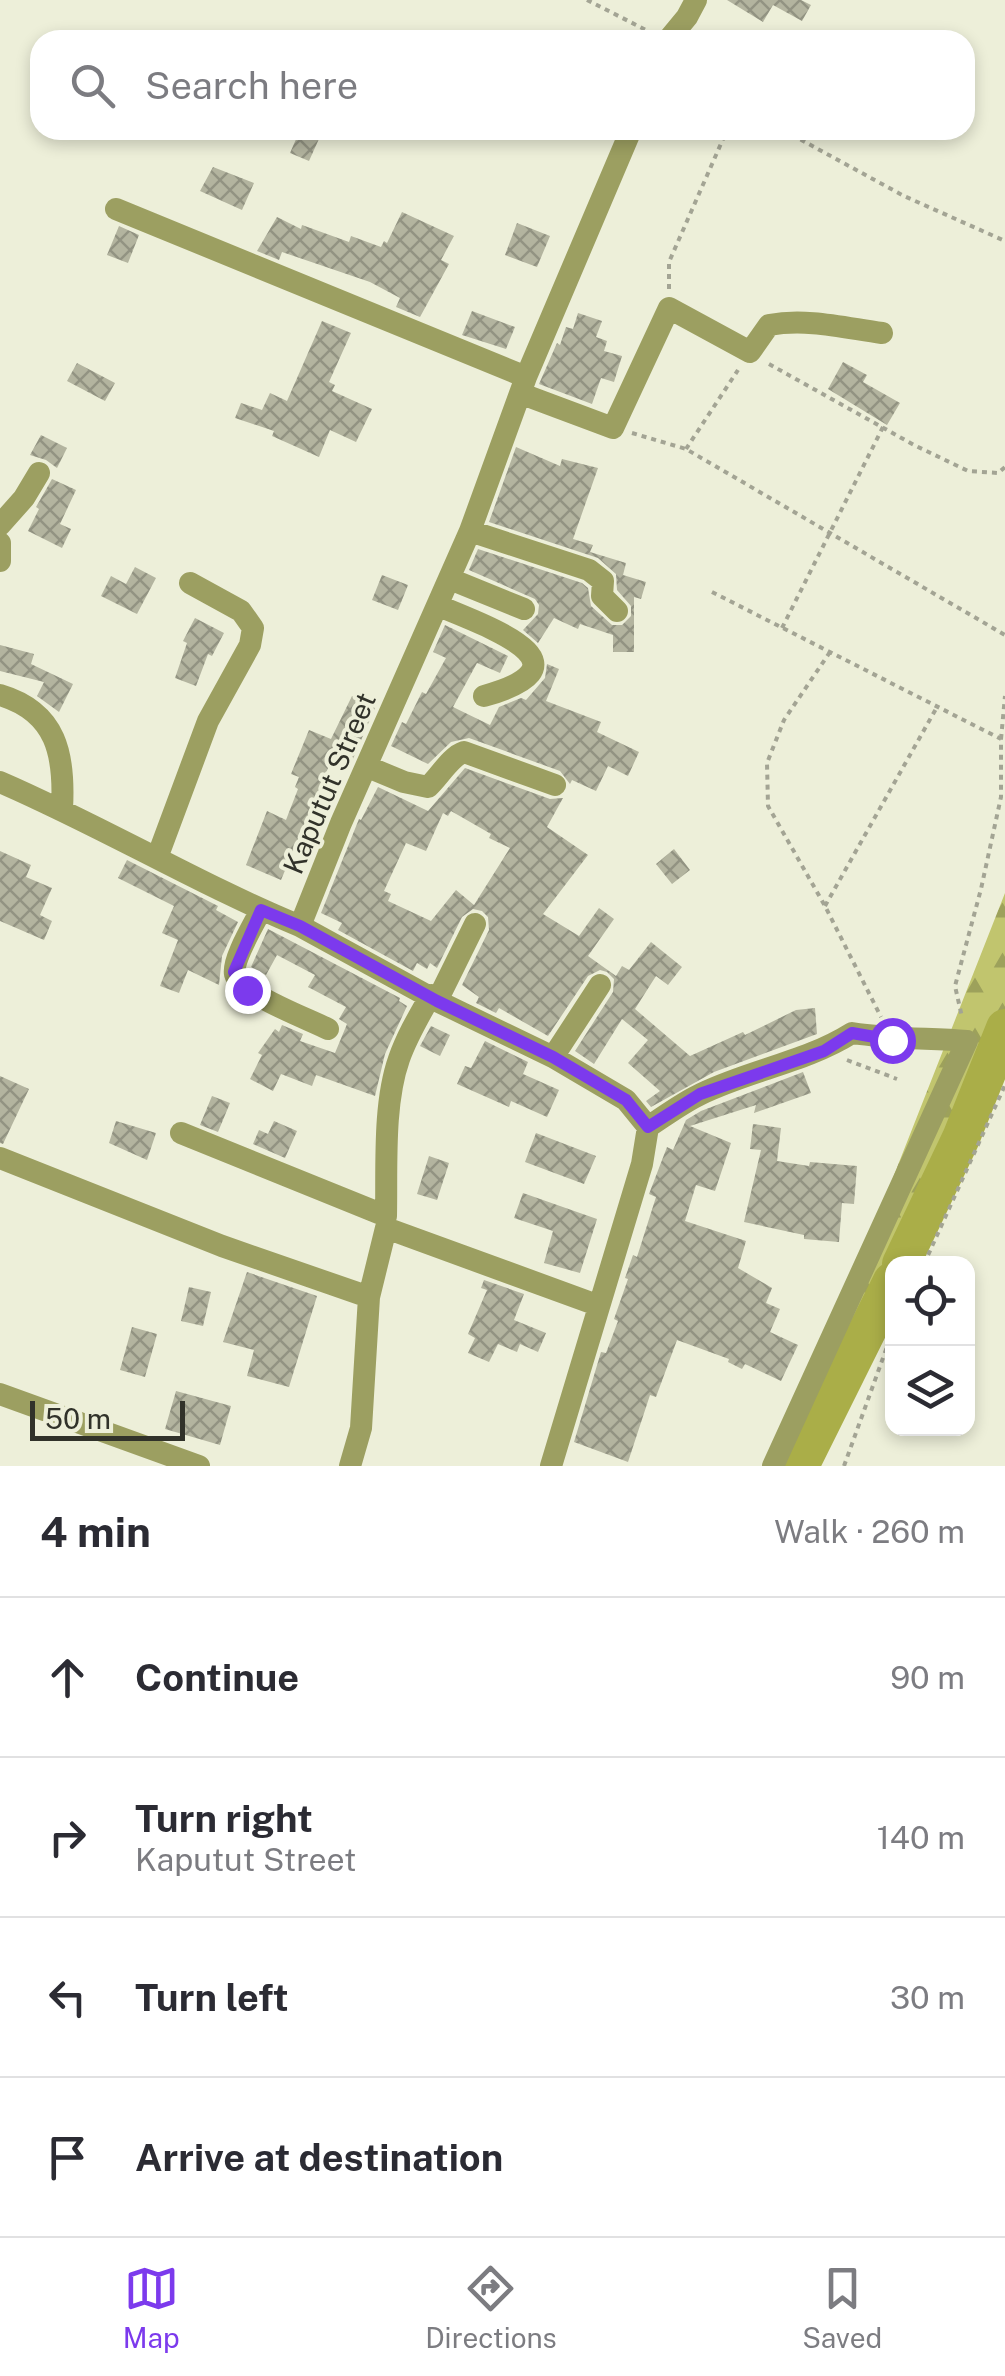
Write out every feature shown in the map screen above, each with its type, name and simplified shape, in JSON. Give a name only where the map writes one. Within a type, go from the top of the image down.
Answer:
[{"type":"street","points":[[668,30],[688,17],[696,0]]},
{"type":"street","name":"Kaputut Street","points":[[300,926],[341,823],[450,579],[524,385],[627,140]]},
{"type":"street","points":[[116,210],[524,385],[613,428],[669,308],[750,352],[770,325],[785,322],[882,333]]},
{"type":"street","points":[[0,525],[24,498],[39,472]]},
{"type":"street","points":[[470,530],[588,570],[603,581],[602,596],[617,611]]},
{"type":"street","points":[[0,542],[0,561]]},
{"type":"street","points":[[450,579],[524,609]]},
{"type":"street","points":[[157,858],[208,721],[250,645],[253,628],[242,611],[190,583]]},
{"type":"street","points":[[438,606],[503,633],[530,655],[533,669],[527,680],[512,690],[484,696]]},
{"type":"street","points":[[0,696],[24,702],[38,713],[52,734],[64,778],[62,809]]},
{"type":"street","points":[[368,767],[428,787],[444,773],[455,755],[464,752],[555,785]]},
{"type":"street","points":[[0,782],[300,926],[553,1057],[626,1100],[648,1127],[642,1164],[551,1466]]},
{"type":"street","points":[[261,910],[237,960],[236,979],[247,990],[328,1028]]},
{"type":"street","points":[[350,1466],[361,1428],[369,1297],[386,1222],[388,1140],[397,1063],[408,1033],[434,998],[475,924]]},
{"type":"street","points":[[553,1057],[600,985]]},
{"type":"street","points":[[648,1127],[700,1094],[824,1051],[852,1033],[892,1040],[967,1042],[772,1466]]},
{"type":"street","points":[[181,1132],[386,1222],[597,1305]]},
{"type":"street","points":[[0,1158],[222,1246],[369,1297]]},
{"type":"street","points":[[0,1394],[200,1466]]},
{"type":"path","points":[[587,0],[647,30]]},
{"type":"path","points":[[669,308],[669,262],[722,140]]},
{"type":"path","points":[[801,140],[904,196],[1005,241]]},
{"type":"path","points":[[686,449],[750,352],[968,471],[998,473],[1005,467]]},
{"type":"path","points":[[782,628],[883,426]]},
{"type":"path","points":[[613,428],[686,449],[1005,635]]},
{"type":"path","points":[[712,592],[1001,738]]},
{"type":"path","points":[[830,652],[784,720],[767,762],[768,806],[825,906],[892,1040]]},
{"type":"path","points":[[967,1042],[955,986],[1001,797],[1005,696]]},
{"type":"path","points":[[825,906],[938,707]]},
{"type":"path","points":[[824,1051],[898,1078]]},
{"type":"path","points":[[928,1256],[1005,1085]]},
{"type":"path","points":[[844,1466],[887,1346]]},
{"type":"green space","points":[[1005,893],[1005,1076],[921,1256],[885,1256],[885,1335],[881,1344],[826,1348]]},
{"type":"building","points":[[727,0],[801,0],[811,5],[802,21],[773,5],[763,22]]},
{"type":"building","points":[[296,140],[318,140],[309,161],[290,153]]},
{"type":"building","points":[[213,167],[254,183],[242,210],[200,191]]},
{"type":"building","points":[[402,212],[454,236],[441,260],[449,264],[420,317],[396,307],[400,298],[370,282],[282,252],[279,260],[257,251],[277,217],[301,229],[302,225],[349,242],[351,236],[381,247],[384,241],[387,243]]},
{"type":"building","points":[[517,223],[550,236],[537,267],[505,255]]},
{"type":"building","points":[[119,226],[139,235],[128,263],[107,255]]},
{"type":"building","points":[[472,311],[515,327],[506,349],[462,335]]},
{"type":"building","points":[[578,313],[602,321],[596,337],[607,341],[604,351],[622,356],[614,382],[601,378],[592,404],[539,384],[557,343],[560,345],[566,327],[573,329]]},
{"type":"building","points":[[322,321],[351,333],[329,382],[335,385],[332,391],[372,409],[356,442],[330,430],[319,457],[272,436],[274,431],[235,418],[241,403],[262,410],[270,393],[287,401]]},
{"type":"building","points":[[843,362],[867,375],[863,382],[900,403],[887,425],[828,389]]},
{"type":"building","points":[[77,363],[115,383],[105,401],[67,381]]},
{"type":"building","points":[[41,435],[67,448],[57,468],[30,455]]},
{"type":"building","points":[[516,447],[560,466],[562,459],[598,468],[573,539],[593,545],[590,552],[626,563],[623,575],[646,582],[641,599],[634,597],[634,652],[613,652],[613,635],[580,624],[578,629],[554,618],[538,643],[523,630],[538,614],[535,599],[469,570],[478,549],[582,583],[588,588],[591,606],[612,625],[622,625],[631,616],[631,606],[617,590],[616,574],[598,558],[489,522]]},
{"type":"building","points":[[52,479],[76,490],[60,524],[71,529],[62,548],[28,531]]},
{"type":"building","points":[[135,567],[156,578],[137,614],[101,596],[111,576],[126,584]]},
{"type":"building","points":[[382,575],[408,585],[398,610],[372,600]]},
{"type":"building","points":[[195,618],[224,633],[212,656],[208,654],[196,686],[175,678],[187,643],[183,641]]},
{"type":"building","points":[[445,625],[508,656],[500,673],[477,663],[453,707],[490,725],[499,707],[521,698],[526,700],[545,678],[547,664],[559,669],[546,701],[601,722],[597,732],[639,752],[628,776],[608,766],[596,791],[572,780],[570,784],[560,771],[469,738],[451,742],[428,764],[391,746],[402,722],[406,724],[446,658],[433,652]]},
{"type":"building","points":[[0,645],[34,654],[31,664],[73,684],[59,712],[37,696],[44,682],[0,671]]},
{"type":"building","points":[[352,696],[375,708],[349,768],[331,761],[281,880],[246,865],[267,811],[286,820],[298,789],[295,787],[299,777],[291,774],[309,730],[331,739]]},
{"type":"building","points":[[465,768],[550,799],[563,798],[547,827],[588,855],[543,914],[579,936],[599,908],[614,919],[588,956],[616,976],[622,966],[629,970],[651,942],[682,967],[668,985],[656,976],[635,1009],[690,1056],[796,1010],[815,1008],[817,1034],[714,1072],[651,1107],[646,1101],[660,1091],[628,1063],[648,1040],[622,1019],[594,1064],[575,1051],[613,992],[614,979],[607,972],[600,970],[588,976],[548,1036],[499,1008],[496,1013],[476,1003],[479,997],[462,985],[489,930],[488,917],[482,911],[473,909],[462,917],[437,968],[430,963],[427,969],[417,963],[413,971],[338,930],[342,923],[321,913],[359,819],[378,787],[428,811]],"holes":[[[451,811],[491,834],[489,838],[510,848],[474,905],[456,890],[431,921],[388,901],[391,894],[384,891],[406,843],[426,851],[443,813],[448,816]]]},
{"type":"building","points":[[674,849],[690,870],[672,884],[656,864]]},
{"type":"building","points":[[0,851],[31,865],[26,877],[52,888],[40,915],[52,921],[44,940],[0,921]]},
{"type":"building","points":[[127,860],[218,906],[216,910],[238,922],[222,956],[219,985],[188,970],[179,993],[160,986],[178,940],[162,933],[174,906],[118,878]]},
{"type":"building","points":[[268,929],[400,998],[407,1006],[385,1054],[375,1096],[316,1075],[312,1086],[281,1074],[273,1091],[250,1079],[262,1055],[258,1053],[282,1025],[303,1034],[300,1041],[335,1053],[347,1024],[339,1019],[346,1007],[308,987],[315,975],[277,955],[266,975],[251,967]]},
{"type":"building","points":[[431,1026],[450,1035],[440,1056],[420,1046]]},
{"type":"building","points":[[485,1041],[528,1062],[523,1074],[559,1090],[547,1117],[511,1101],[509,1107],[457,1084],[465,1066],[471,1068]]},
{"type":"building","points":[[803,1072],[811,1093],[754,1113],[756,1105],[690,1126],[731,1143],[715,1191],[696,1185],[685,1221],[746,1241],[738,1268],[772,1288],[766,1303],[780,1309],[770,1332],[798,1345],[781,1381],[745,1364],[742,1369],[729,1359],[677,1340],[656,1397],[650,1395],[628,1462],[574,1442],[601,1352],[606,1353],[618,1321],[614,1319],[628,1279],[625,1278],[633,1255],[637,1257],[656,1197],[649,1194],[667,1147],[673,1150],[686,1120],[701,1111]]},
{"type":"building","points":[[0,1076],[29,1089],[3,1144],[0,1143]]},
{"type":"building","points":[[212,1096],[230,1103],[218,1132],[200,1125]]},
{"type":"building","points":[[116,1121],[156,1133],[147,1160],[109,1143]]},
{"type":"building","points":[[274,1121],[297,1131],[285,1158],[253,1144],[259,1130],[268,1134]]},
{"type":"building","points":[[753,1124],[781,1128],[777,1161],[857,1166],[854,1204],[842,1203],[839,1242],[804,1239],[804,1235],[744,1222],[761,1150],[750,1149]]},
{"type":"building","points":[[536,1133],[596,1156],[584,1184],[525,1162]]},
{"type":"building","points":[[429,1156],[449,1163],[437,1200],[417,1194]]},
{"type":"building","points":[[523,1193],[597,1219],[580,1273],[544,1263],[553,1231],[514,1218]]},
{"type":"building","points":[[247,1272],[317,1296],[289,1387],[247,1376],[254,1350],[223,1342]]},
{"type":"building","points":[[484,1280],[524,1294],[514,1320],[546,1333],[538,1352],[520,1344],[517,1352],[498,1344],[489,1362],[468,1353],[475,1338],[468,1334],[487,1290],[481,1288]]},
{"type":"building","points":[[189,1287],[211,1292],[203,1326],[181,1321]]},
{"type":"building","points":[[132,1327],[157,1334],[145,1377],[120,1370]]},
{"type":"building","points":[[176,1391],[231,1406],[220,1445],[165,1429]]},
{"type":"waterway","points":[[905,1256],[961,1138],[1005,1028]]},
{"type":"waterway","points":[[800,1466],[885,1295]]},
{"type":"route","points":[[247,990],[234,972],[261,910],[300,926],[437,1001],[553,1057],[626,1100],[648,1127],[700,1094],[824,1051],[852,1033],[892,1040]]}]
